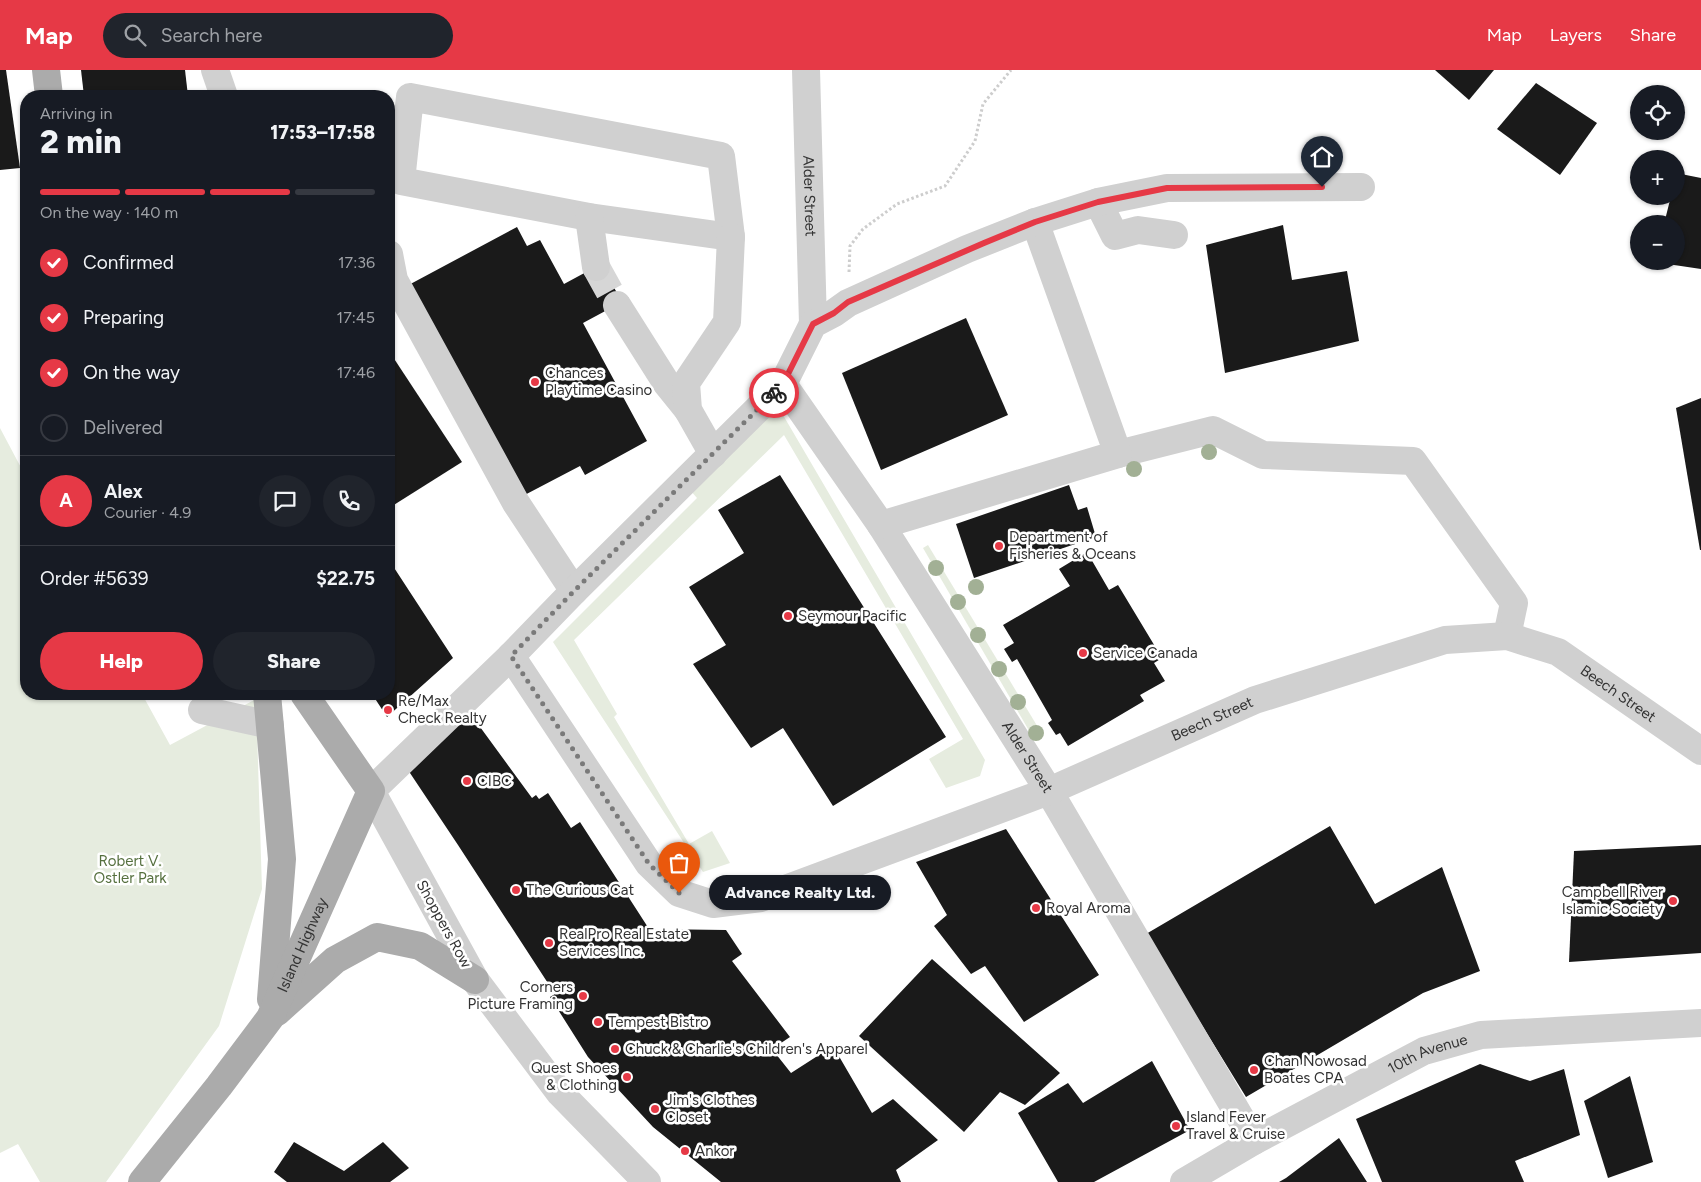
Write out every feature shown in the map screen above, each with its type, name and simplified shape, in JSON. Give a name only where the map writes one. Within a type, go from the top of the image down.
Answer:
[{"type":"main road","points":[[46,70],[49,90]]},
{"type":"main road","points":[[268,700],[282,859],[270,1018]]},
{"type":"main road","points":[[308,700],[371,791]]},
{"type":"main road","name":"Island Highway","points":[[142,1182],[219,1086],[270,1018],[371,791]]},
{"type":"main road","points":[[270,1018],[335,960],[377,937],[420,946],[475,980]]},
{"type":"street","points":[[215,70],[222,90]]},
{"type":"street","name":"Alder Street","points":[[806,70],[813,324]]},
{"type":"street","points":[[688,410],[686,383],[728,322],[731,236],[721,156],[410,97],[395,191],[731,236]]},
{"type":"street","points":[[371,791],[511,656],[783,384],[813,324],[834,313],[848,302],[1035,222],[1098,202],[1167,188],[1361,187]]},
{"type":"street","points":[[1098,202],[1115,236],[1138,230],[1174,235]]},
{"type":"street","points":[[589,217],[596,267]]},
{"type":"street","points":[[1035,222],[1118,454]]},
{"type":"street","points":[[395,282],[516,503],[574,591]]},
{"type":"street","points":[[617,305],[667,384],[688,410],[713,454]]},
{"type":"street","name":"Alder Street","points":[[783,384],[881,525],[1049,791],[1254,1141]]},
{"type":"street","points":[[881,525],[1118,454],[1213,430],[1263,455],[1412,461],[1514,603],[1506,636]]},
{"type":"street","name":"Beech Street","points":[[511,656],[649,864],[679,893],[713,904],[760,898],[1049,791],[1255,700],[1445,640],[1506,636],[1558,652],[1701,751]]},
{"type":"street","points":[[202,710],[270,725]]},
{"type":"street","name":"Shoppers Row","points":[[371,791],[475,980],[560,1093],[647,1182]]},
{"type":"street","name":"10th Avenue","points":[[1184,1182],[1254,1141],[1424,1051],[1481,1035],[1701,1023]]},
{"type":"path","points":[[848,302],[850,246],[863,229],[897,204],[945,186],[975,141],[983,104],[1011,70]]},
{"type":"green space","points":[[776,403],[985,760],[980,776],[946,788],[929,759],[963,739],[784,435],[574,640],[617,714],[614,717],[689,844],[712,831],[730,863],[703,872],[553,642],[697,498],[690,490]]},
{"type":"green space","name":"Robert V. Ostler Park","points":[[0,428],[20,466],[20,700],[145,700],[170,745],[256,700],[262,889],[219,1026],[106,1182],[40,1182],[18,1144],[0,1153]]},
{"type":"green space","points":[[928,545],[1039,729],[1031,734],[923,548]]},
{"type":"building","points":[[0,70],[6,70],[20,168],[0,170]]},
{"type":"building","points":[[81,70],[185,70],[187,90],[83,90]]},
{"type":"building","points":[[1435,70],[1494,70],[1469,100]]},
{"type":"building","points":[[1536,83],[1597,123],[1560,175],[1497,129]]},
{"type":"building","points":[[1685,175],[1701,178],[1701,269],[1685,267],[1685,215],[1666,215],[1669,205],[1685,205]]},
{"type":"building","points":[[1283,225],[1292,280],[1347,271],[1359,341],[1225,373],[1206,245]]},
{"type":"building","name":"Chances Playtime Casino","points":[[517,227],[527,246],[540,240],[564,284],[601,264],[622,302],[583,323],[647,441],[585,475],[580,466],[517,499],[403,288]]},
{"type":"building","points":[[966,318],[1008,415],[881,470],[842,373]]},
{"type":"building","points":[[395,360],[462,462],[395,504]]},
{"type":"building","points":[[1701,398],[1701,550],[1700,550],[1676,408]]},
{"type":"building","name":"Seymour Pacific","points":[[780,475],[946,737],[833,806],[783,728],[751,748],[693,664],[726,645],[689,587],[744,553],[718,510]]},
{"type":"building","points":[[1069,485],[1078,510],[1087,507],[1096,537],[974,578],[956,524]]},
{"type":"building","name":"Service Canada","points":[[1087,552],[1109,590],[1118,585],[1162,658],[1154,663],[1165,681],[1140,695],[1144,701],[1068,746],[1060,733],[1056,735],[1048,723],[1052,720],[1017,659],[1012,662],[1004,649],[1014,643],[1003,625],[1070,586],[1059,569]]},
{"type":"building","points":[[395,569],[453,658],[387,717],[376,700],[395,700]]},
{"type":"building","points":[[464,705],[532,798],[536,795],[539,799],[548,793],[571,828],[580,822],[651,932],[652,929],[726,930],[742,954],[732,961],[790,1037],[772,1049],[791,1073],[833,1046],[872,1113],[893,1099],[938,1140],[896,1170],[901,1182],[721,1182],[653,1127],[588,1057],[550,997],[555,994],[404,764]]},
{"type":"building","points":[[1330,826],[1375,904],[1442,867],[1480,971],[1423,993],[1246,1097],[1146,934]]},
{"type":"building","points":[[1006,829],[1099,975],[1024,1022],[985,966],[971,974],[934,926],[947,915],[916,862]]},
{"type":"building","points":[[1701,845],[1701,953],[1569,962],[1574,851]]},
{"type":"building","points":[[932,959],[1060,1073],[1025,1105],[1000,1092],[964,1132],[859,1036]]},
{"type":"building","points":[[1152,1061],[1190,1130],[1094,1182],[1058,1182],[1018,1113],[1068,1083],[1083,1103]]},
{"type":"building","points":[[1480,1064],[1530,1081],[1564,1069],[1580,1135],[1515,1161],[1524,1182],[1382,1182],[1356,1119]]},
{"type":"building","points":[[1630,1076],[1653,1162],[1608,1178],[1584,1101]]},
{"type":"building","points":[[1339,1138],[1367,1182],[1279,1182],[1286,1178]]},
{"type":"building","points":[[294,1142],[344,1171],[383,1142],[409,1168],[390,1182],[287,1182],[274,1172]]},
{"type":"tunnel","points":[[596,267],[617,305]]},
{"type":"way so far","points":[[679,893],[649,864],[511,656],[774,393]]},
{"type":"place","name":"Chances Playtime Casino","points":[[535,382]]},
{"type":"place","name":"Department of Fisheries & Oceans","points":[[999,546]]},
{"type":"place","name":"Seymour Pacific","points":[[788,616]]},
{"type":"place","name":"Service Canada","points":[[1083,653]]},
{"type":"place","name":"Re/Max Check Realty","points":[[388,710]]},
{"type":"place","name":"CIBC","points":[[467,781]]},
{"type":"place","name":"The Curious Cat","points":[[516,890]]},
{"type":"place","name":"Advance Realty Ltd.","points":[[679,893]]},
{"type":"place","name":"Campbell River Islamic Society","points":[[1673,901]]},
{"type":"place","name":"Royal Aroma","points":[[1036,908]]},
{"type":"place","name":"RealPro Real Estate Services Inc.","points":[[549,943]]},
{"type":"place","name":"Corners Picture Framing","points":[[583,996]]},
{"type":"place","name":"Tempest Bistro","points":[[598,1022]]},
{"type":"place","name":"Chuck & Charlie's Children's Apparel","points":[[615,1049]]},
{"type":"place","name":"Chan Nowosad Boates CPA","points":[[1254,1070]]},
{"type":"place","name":"Quest Shoes & Clothing","points":[[627,1077]]},
{"type":"place","name":"Jim's Clothes Closet","points":[[655,1109]]},
{"type":"place","name":"Island Fever Travel & Cruise","points":[[1176,1126]]},
{"type":"place","name":"Ankor","points":[[685,1151]]},
{"type":"route","points":[[774,393],[783,384],[813,324],[834,313],[848,302],[1035,222],[1098,202],[1167,188],[1322,187]]}]
